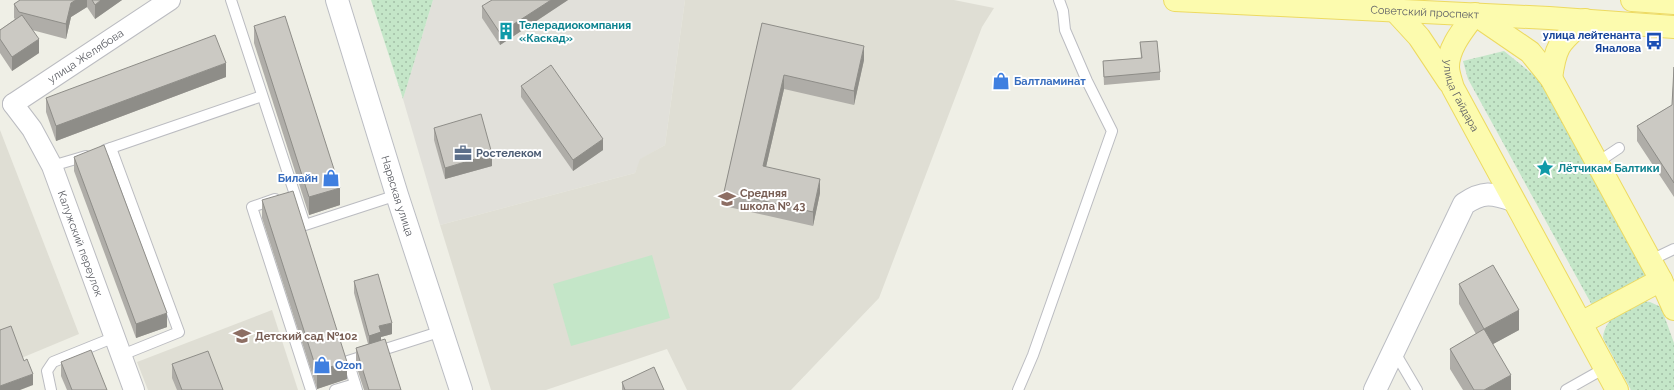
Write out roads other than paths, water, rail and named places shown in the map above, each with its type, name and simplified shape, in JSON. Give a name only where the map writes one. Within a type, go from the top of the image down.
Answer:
[{"type":"main road","name":"Нарвская улица","points":[[337,0],[397,195],[461,390]]},
{"type":"main road","name":"Советский проспект","points":[[1175,0],[1396,12],[1476,7],[1585,20],[1674,27]]},
{"type":"main road","points":[[1632,0],[1674,3]]},
{"type":"main road","points":[[1476,7],[1530,52],[1551,78],[1651,260],[1674,309]]},
{"type":"main road","name":"улица Гайдара","points":[[1476,7],[1457,39],[1449,59],[1448,68],[1453,88],[1617,390]]},
{"type":"main road","points":[[1396,12],[1419,37],[1453,88]]},
{"type":"main road","points":[[1551,78],[1554,55],[1558,47],[1585,20]]},
{"type":"main road","points":[[1375,390],[1464,204],[1474,196],[1484,194],[1498,195],[1513,200]]},
{"type":"main road","points":[[1581,323],[1661,280]]},
{"type":"street","name":"улица Желябова","points":[[6,102],[170,0]]},
{"type":"street","name":"Калужский переулок","points":[[6,102],[32,130],[52,166],[134,390]]},
{"type":"lane","points":[[231,0],[305,225],[397,195]]},
{"type":"lane","points":[[1018,390],[1035,347],[1112,131],[1087,81],[1065,30],[1063,11],[1059,0]]},
{"type":"lane","points":[[52,166],[111,148],[262,96]]},
{"type":"lane","points":[[111,148],[179,332],[122,355]]},
{"type":"lane","points":[[1598,162],[1619,148]]},
{"type":"lane","points":[[294,192],[252,207],[310,390]]},
{"type":"lane","points":[[1651,260],[1674,249]]},
{"type":"lane","points":[[335,390],[356,387],[348,361],[442,332]]},
{"type":"lane","points":[[52,390],[47,371],[53,362],[115,337]]},
{"type":"lane","points":[[1394,351],[1417,390]]},
{"type":"lane","points":[[1566,390],[1605,368]]},
{"type":"place","name":"Телерадиокомпания «Каскад»","points":[[506,31]]},
{"type":"place","name":"улица лейтенанта Яналова","points":[[1654,41]]},
{"type":"place","name":"Балтламинат","points":[[1001,81]]},
{"type":"place","name":"Ростелеком","points":[[463,153]]},
{"type":"place","name":"Лётчикам Балтики","points":[[1545,168]]},
{"type":"place","name":"Билайн","points":[[331,178]]},
{"type":"place","name":"Средняя школа № 43","points":[[727,199]]},
{"type":"place","name":"Детский сад №102","points":[[242,336]]},
{"type":"place","name":"Ozon","points":[[322,365]]}]
